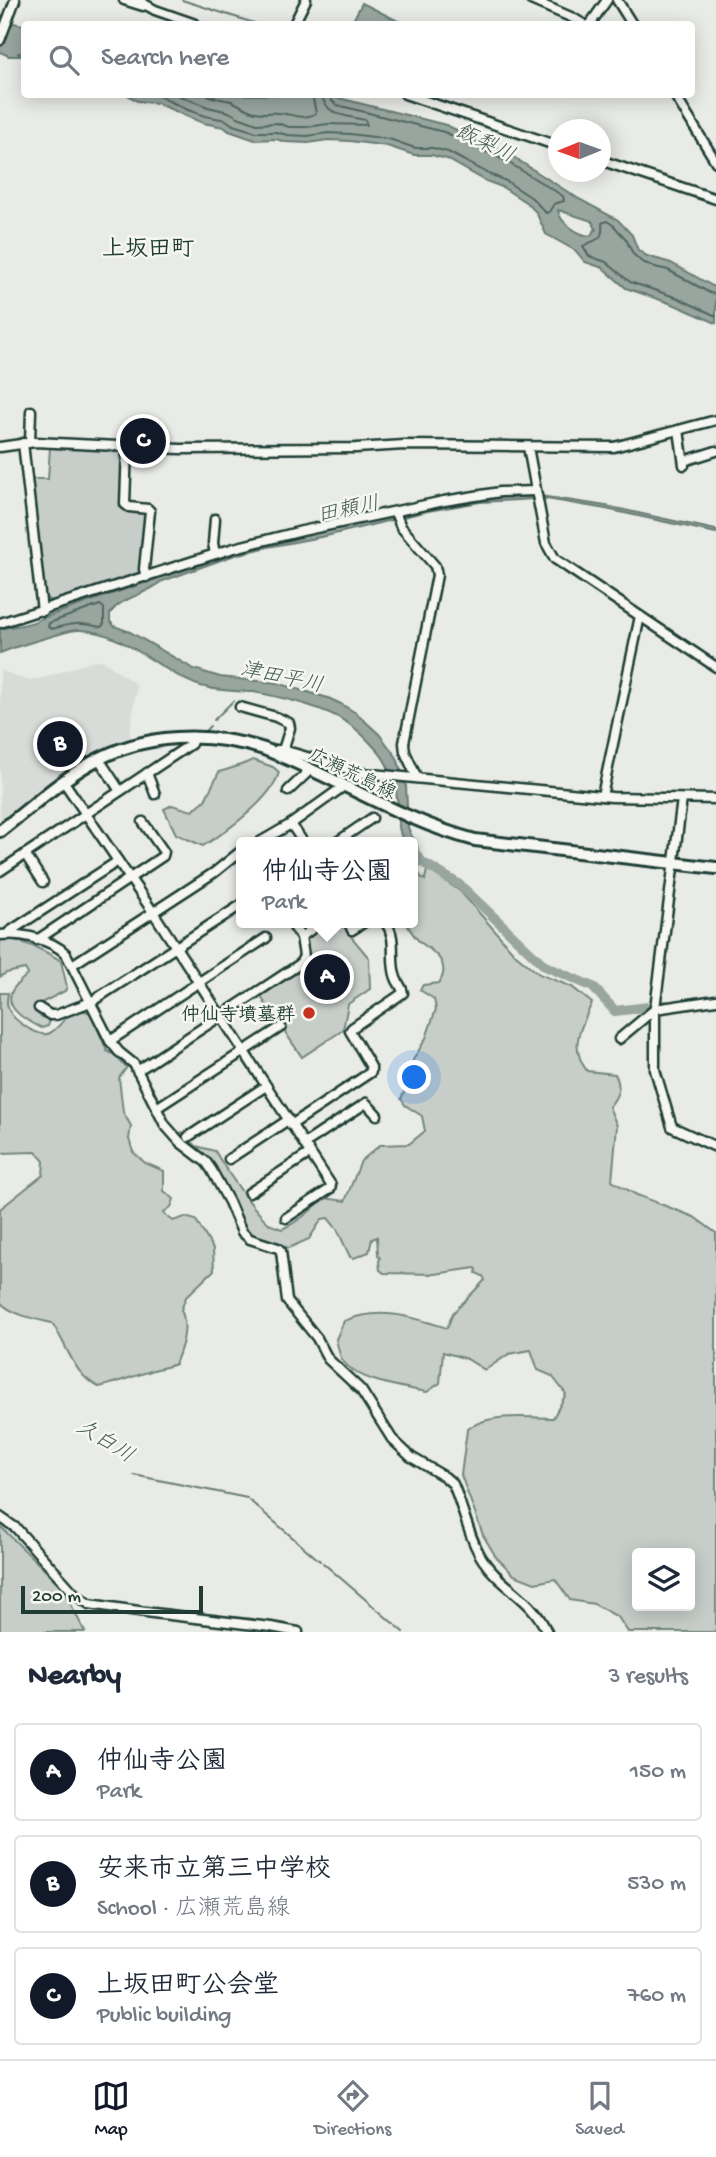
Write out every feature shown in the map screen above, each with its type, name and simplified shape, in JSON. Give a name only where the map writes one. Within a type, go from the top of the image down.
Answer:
[{"type":"main road","name":"広瀬荒島線","points":[[0,831],[99,759],[156,740],[194,737],[239,741],[279,751],[310,771],[443,832],[475,840],[716,869]]},
{"type":"street","points":[[0,40],[15,0]]},
{"type":"street","points":[[124,0],[186,21]]},
{"type":"street","points":[[137,0],[155,10]]},
{"type":"street","points":[[296,21],[306,0]]},
{"type":"street","points":[[531,0],[578,21]]},
{"type":"street","points":[[592,21],[607,0]]},
{"type":"street","points":[[617,0],[630,21]]},
{"type":"street","points":[[417,98],[548,143]]},
{"type":"street","points":[[676,98],[716,162]]},
{"type":"street","points":[[611,164],[716,199]]},
{"type":"street","points":[[32,411],[27,442],[42,611]]},
{"type":"street","points":[[0,447],[27,442],[180,449],[417,445],[614,447],[716,420]]},
{"type":"street","points":[[679,430],[684,463],[716,451]]},
{"type":"street","points":[[127,447],[125,504],[150,511],[144,569],[146,577]]},
{"type":"street","points":[[528,447],[546,543],[555,559],[716,667]]},
{"type":"street","points":[[0,623],[215,554],[302,531],[396,516],[474,496],[500,492],[536,493]]},
{"type":"street","points":[[396,516],[435,566],[437,575],[404,743],[405,752],[416,771],[412,778]]},
{"type":"street","points":[[215,519],[215,554]]},
{"type":"street","points":[[602,796],[640,616]]},
{"type":"street","points":[[240,706],[289,723],[290,728],[279,751],[357,772],[602,796],[716,799]]},
{"type":"street","points":[[0,871],[191,744],[194,737]]},
{"type":"street","points":[[99,759],[120,791]]},
{"type":"street","points":[[288,791],[310,771]]},
{"type":"street","points":[[148,773],[155,794]]},
{"type":"street","points":[[64,782],[153,912],[331,1187],[286,1219]]},
{"type":"street","points":[[272,837],[344,786]]},
{"type":"street","points":[[682,799],[655,1006],[655,1070],[672,1127],[716,1147]]},
{"type":"street","points":[[344,837],[372,818]]},
{"type":"street","points":[[37,940],[163,856],[164,852],[143,822]]},
{"type":"street","points":[[291,824],[300,837]]},
{"type":"street","points":[[24,854],[43,882]]},
{"type":"street","points":[[72,965],[215,872],[236,855]]},
{"type":"street","points":[[4,935],[118,861]]},
{"type":"street","points":[[39,1009],[55,1015],[91,1002],[236,908]]},
{"type":"street","points":[[137,1071],[300,964],[304,956],[301,937],[295,928]]},
{"type":"street","points":[[301,937],[313,928]]},
{"type":"street","points":[[229,1158],[371,1072],[371,1067],[350,1031],[403,991],[395,975],[392,932],[389,928]]},
{"type":"street","points":[[4,935],[57,946],[72,965],[110,1041],[119,1052],[131,1060],[165,1125],[180,1142],[211,1168],[242,1232],[250,1239],[281,1251],[286,1301],[317,1338],[328,1359],[361,1390],[392,1439],[411,1457],[453,1484],[482,1559],[498,1578],[527,1602],[547,1632]]},
{"type":"street","points":[[110,1041],[266,939]]},
{"type":"street","points":[[619,1038],[655,1006],[716,1000]]},
{"type":"street","points":[[158,1107],[281,1027]]},
{"type":"street","points":[[188,1137],[266,1086]]},
{"type":"street","points":[[304,1144],[366,1103],[377,1115]]},
{"type":"street","points":[[249,1193],[310,1153]]},
{"type":"street","points":[[0,1517],[16,1528],[75,1594],[89,1604],[298,1632]]},
{"type":"shaded area","points":[[50,447],[125,450],[123,506],[148,513],[142,572],[57,600],[50,601],[43,595],[30,479],[48,479]]},
{"type":"shaded area","points":[[102,660],[137,685],[131,740],[110,749],[0,824],[0,670],[26,680],[43,678]]},
{"type":"shaded area","points":[[253,760],[279,772],[268,793],[258,803],[236,823],[203,846],[176,834],[164,809],[172,805],[192,811],[205,800],[219,772]]},
{"type":"shaded area","points":[[427,869],[460,891],[516,955],[539,974],[572,987],[592,1003],[580,1029],[578,1053],[587,1071],[615,1074],[618,1083],[617,1095],[609,1107],[617,1126],[612,1181],[637,1195],[694,1217],[716,1233],[716,1632],[628,1632],[618,1617],[594,1604],[570,1600],[555,1579],[535,1583],[514,1575],[496,1557],[483,1535],[461,1475],[467,1430],[496,1418],[553,1418],[566,1394],[552,1376],[538,1370],[531,1350],[509,1354],[485,1370],[467,1359],[443,1352],[440,1383],[427,1392],[370,1379],[343,1361],[336,1339],[344,1321],[370,1314],[383,1314],[409,1317],[447,1328],[453,1313],[485,1280],[476,1273],[477,1269],[435,1274],[384,1273],[380,1270],[377,1237],[372,1239],[369,1252],[350,1257],[337,1229],[328,1218],[322,1219],[309,1239],[289,1248],[252,1237],[245,1231],[214,1169],[179,1136],[179,1133],[183,1132],[196,1146],[215,1151],[257,1211],[271,1225],[282,1229],[324,1198],[345,1201],[361,1161],[380,1145],[409,1144],[425,1131],[422,1116],[405,1105],[401,1099],[410,1078],[413,1060],[426,1038],[436,1009],[434,999],[420,990],[423,985],[439,983],[442,976],[440,959],[418,940],[410,928],[418,928],[418,872],[425,880]]},
{"type":"shaded area","points":[[319,928],[347,928],[369,958],[370,989],[348,1004],[343,1030],[302,1057],[259,994],[302,965],[304,939]]},
{"type":"shaded area","points":[[0,938],[32,946],[61,961],[67,987],[65,991],[37,1005],[51,1018],[48,1026],[42,1028],[31,1022],[11,1004],[12,991],[28,974],[25,969],[0,977]]},
{"type":"shaded area","points":[[0,993],[8,993],[7,1006],[16,1019],[27,1028],[40,1033],[50,1033],[71,1013],[91,1013],[107,1051],[119,1057],[121,1063],[127,1067],[119,1078],[123,1112],[131,1126],[129,1139],[133,1152],[145,1163],[164,1171],[164,1191],[174,1199],[171,1207],[163,1213],[173,1221],[185,1217],[196,1220],[213,1249],[214,1270],[186,1297],[181,1310],[184,1330],[175,1364],[99,1387],[77,1368],[52,1323],[17,1313],[0,1302],[0,1209],[43,1175],[44,1161],[36,1152],[0,1153]]},
{"type":"shaded area","points":[[0,1526],[62,1587],[85,1632],[0,1632]]},
{"type":"water","points":[[362,3],[398,21],[353,21]]},
{"type":"water","points":[[0,14],[13,23],[21,24],[21,53],[17,53],[21,56],[9,56],[0,52]]},
{"type":"water","points":[[132,98],[339,98],[446,125],[510,155],[548,179],[548,182],[618,220],[632,235],[638,250],[647,256],[671,263],[716,288],[716,323],[626,288],[603,268],[585,262],[576,251],[546,234],[536,212],[527,203],[447,159],[350,141],[308,143],[276,139],[255,140],[224,127],[203,123],[157,103]],"holes":[[[558,210],[592,221],[596,229],[590,236],[565,223]]]},
{"type":"water","points":[[534,494],[534,499],[480,502],[428,511],[232,556],[160,582],[127,599],[110,614],[110,621],[114,626],[130,632],[194,669],[220,677],[277,683],[328,698],[356,713],[379,734],[397,758],[406,786],[408,827],[412,837],[402,837],[396,791],[385,761],[366,738],[339,717],[318,708],[274,696],[195,684],[126,644],[97,632],[71,631],[0,653],[0,629],[31,623],[234,551],[466,500]]},
{"type":"water","points":[[540,498],[606,506],[716,530],[716,533]]},
{"type":"waterway","points":[[182,0],[248,21]]},
{"type":"waterway","points":[[214,720],[233,701]]},
{"type":"waterway","points":[[205,731],[210,726]]},
{"type":"waterway","name":"津田平川","points":[[418,857],[460,885],[545,966],[593,987],[615,1011],[665,1005]]},
{"type":"waterway","name":"久白川","points":[[134,1475],[247,1498]]},
{"type":"waterway","name":"久白川","points":[[249,1500],[320,1561]]},
{"type":"waterway","name":"久白川","points":[[323,1563],[394,1624]]},
{"type":"waterway","name":"久白川","points":[[397,1626],[404,1632]]},
{"type":"place","name":"上坂田町公会堂","points":[[143,441]]},
{"type":"place","name":"安来市立第三中学校","points":[[60,744]]},
{"type":"place","name":"仲仙寺公園","points":[[327,977]]},
{"type":"place","name":"仲仙寺墳墓群","points":[[309,1013]]},
{"type":"district","name":"上坂田町","points":[[148,247]]},
{"type":"water label","name":"飯梨川","points":[[486,142]]},
{"type":"water label","name":"田頼川","points":[[348,508]]}]
